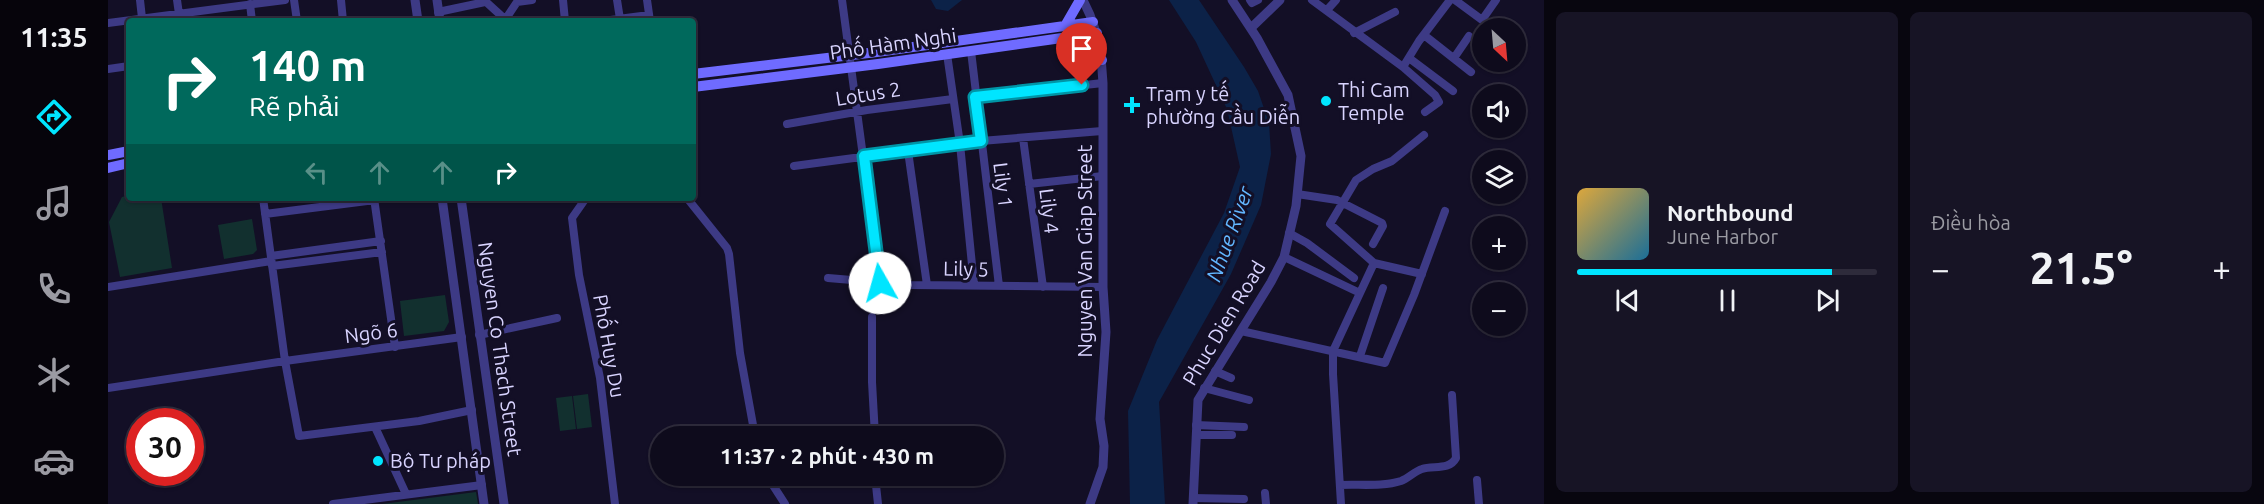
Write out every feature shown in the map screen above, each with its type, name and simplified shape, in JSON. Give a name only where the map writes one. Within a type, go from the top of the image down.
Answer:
[{"type":"main road","points":[[1065,26],[1081,0]]},
{"type":"main road","name":"Phố Hàm Nghi","points":[[696,74],[1093,22]]},
{"type":"main road","name":"Phố Hàm Nghi","points":[[696,87],[851,68],[1097,33]]},
{"type":"main road","points":[[1074,36],[1102,60]]},
{"type":"main road","points":[[108,155],[126,151]]},
{"type":"main road","points":[[108,168],[126,164]]},
{"type":"street","points":[[140,0],[142,18],[179,14],[214,4],[250,4],[285,0]]},
{"type":"street","points":[[177,0],[179,14]]},
{"type":"street","points":[[294,0],[297,18]]},
{"type":"street","points":[[341,0],[343,18]]},
{"type":"street","points":[[415,0],[418,18]]},
{"type":"street","points":[[437,0],[439,16],[485,1],[504,18]]},
{"type":"street","points":[[507,18],[517,2],[532,0]]},
{"type":"street","points":[[563,0],[565,18]]},
{"type":"street","points":[[617,0],[620,18]]},
{"type":"street","points":[[647,0],[649,18]]},
{"type":"street","points":[[842,0],[880,283]]},
{"type":"street","name":"Nguyen Van Giap Street","points":[[1081,0],[1097,33],[1103,83],[1103,287],[1106,332],[1100,419],[1104,446],[1103,466],[1090,504]]},
{"type":"street","name":"Phuc Dien Road","points":[[1193,501],[1198,400],[1284,257],[1297,194],[1300,153],[1292,111],[1281,81],[1232,0]]},
{"type":"street","points":[[1250,0],[1252,3],[1258,0]]},
{"type":"street","points":[[1251,28],[1281,0]]},
{"type":"street","points":[[1312,0],[1403,67],[1438,98],[1438,103],[1425,112]]},
{"type":"street","points":[[1327,10],[1336,0]]},
{"type":"street","points":[[1403,67],[1450,0]]},
{"type":"street","points":[[1455,0],[1479,18]]},
{"type":"street","points":[[1465,7],[1470,0]]},
{"type":"street","points":[[1483,18],[1496,0]]},
{"type":"street","points":[[250,4],[252,18]]},
{"type":"street","points":[[1354,33],[1395,12]]},
{"type":"street","points":[[108,23],[126,20]]},
{"type":"street","points":[[1424,35],[1471,72]]},
{"type":"street","points":[[1454,58],[1470,36]]},
{"type":"street","name":"Lily 1","points":[[970,51],[999,286]]},
{"type":"street","points":[[947,54],[960,144],[974,285]]},
{"type":"street","points":[[1409,58],[1453,91]]},
{"type":"street","points":[[108,69],[126,66]]},
{"type":"street","points":[[975,97],[1103,83]]},
{"type":"street","name":"Lotus 2","points":[[787,124],[954,99]]},
{"type":"street","points":[[794,166],[981,141],[1102,131]]},
{"type":"street","points":[[1422,274],[1374,263],[1331,226],[1356,180],[1392,161],[1424,135]]},
{"type":"street","name":"Lily 4","points":[[1023,138],[1043,287]]},
{"type":"street","points":[[908,151],[927,285]]},
{"type":"street","points":[[1029,184],[1103,176]]},
{"type":"street","points":[[1297,194],[1337,200],[1382,223],[1383,226],[1373,244]]},
{"type":"street","points":[[263,201],[285,361],[299,436],[375,427],[472,410]]},
{"type":"street","points":[[265,214],[360,201]]},
{"type":"street","points":[[375,201],[396,347]]},
{"type":"street","name":"Nguyen Co Thach Street","points":[[442,201],[484,504]]},
{"type":"street","name":"Nguyen Co Thach Street","points":[[461,201],[504,504]]},
{"type":"street","name":"Phố Huy Du","points":[[584,201],[572,218],[579,275],[600,378],[615,504]]},
{"type":"street","points":[[689,201],[727,248],[729,254],[741,356],[753,426]]},
{"type":"street","points":[[1241,331],[1385,363],[1445,211]]},
{"type":"street","points":[[1289,233],[1354,278]]},
{"type":"street","points":[[108,287],[381,241]]},
{"type":"street","points":[[271,261],[382,252]]},
{"type":"street","points":[[1284,257],[1360,293]]},
{"type":"street","points":[[1341,504],[1333,374],[1334,351],[1374,263]]},
{"type":"street","name":"Lily 5","points":[[828,278],[927,285],[1103,287]]},
{"type":"street","points":[[1359,356],[1383,288]]},
{"type":"street","points":[[872,317],[874,426]]},
{"type":"street","points":[[462,337],[557,318]]},
{"type":"street","name":"Ngõ 6","points":[[108,388],[462,337]]},
{"type":"street","points":[[1215,372],[1230,379]]},
{"type":"street","points":[[1204,389],[1228,399]]},
{"type":"street","points":[[1204,389],[1249,400]]},
{"type":"street","points":[[1340,484],[1402,481],[1422,469],[1449,466],[1454,463],[1456,458],[1452,395]]},
{"type":"street","points":[[375,427],[406,495]]},
{"type":"street","points":[[1196,430],[1244,427]]},
{"type":"street","points":[[1196,430],[1232,435]]},
{"type":"street","points":[[1477,480],[1479,504]]},
{"type":"street","points":[[333,504],[482,485]]},
{"type":"street","points":[[773,486],[785,504]]},
{"type":"street","points":[[876,486],[878,504]]},
{"type":"street","points":[[1265,493],[1266,504]]},
{"type":"street","points":[[1193,501],[1244,499]]},
{"type":"green space","points":[[126,196],[126,201],[161,201],[172,268],[120,277],[109,222],[122,197]]},
{"type":"green space","points":[[252,219],[257,250],[253,254],[224,259],[218,225]]},
{"type":"green space","points":[[445,295],[449,322],[444,331],[404,336],[400,301]]},
{"type":"green space","points":[[588,394],[592,427],[577,429],[573,396]]},
{"type":"green space","points":[[572,396],[576,429],[560,431],[556,398]]},
{"type":"green space","points":[[476,492],[478,504],[382,504]]},
{"type":"water","points":[[931,0],[962,0],[948,11],[936,9]]},
{"type":"water","name":"Nhue River","points":[[1169,0],[1199,0],[1244,67],[1258,91],[1269,123],[1271,154],[1261,205],[1231,274],[1159,402],[1165,504],[1130,504],[1128,411],[1157,340],[1224,213],[1240,167],[1227,109],[1196,42]]},
{"type":"place","name":"Thi Cam Temple","points":[[1326,101]]},
{"type":"place","name":"Trạm y tế phường Cầu Diễn","points":[[1132,105]]},
{"type":"place","name":"Bộ Tư pháp","points":[[378,461]]},
{"type":"route","points":[[880,283],[864,156],[981,141],[975,97],[1082,85]]}]
